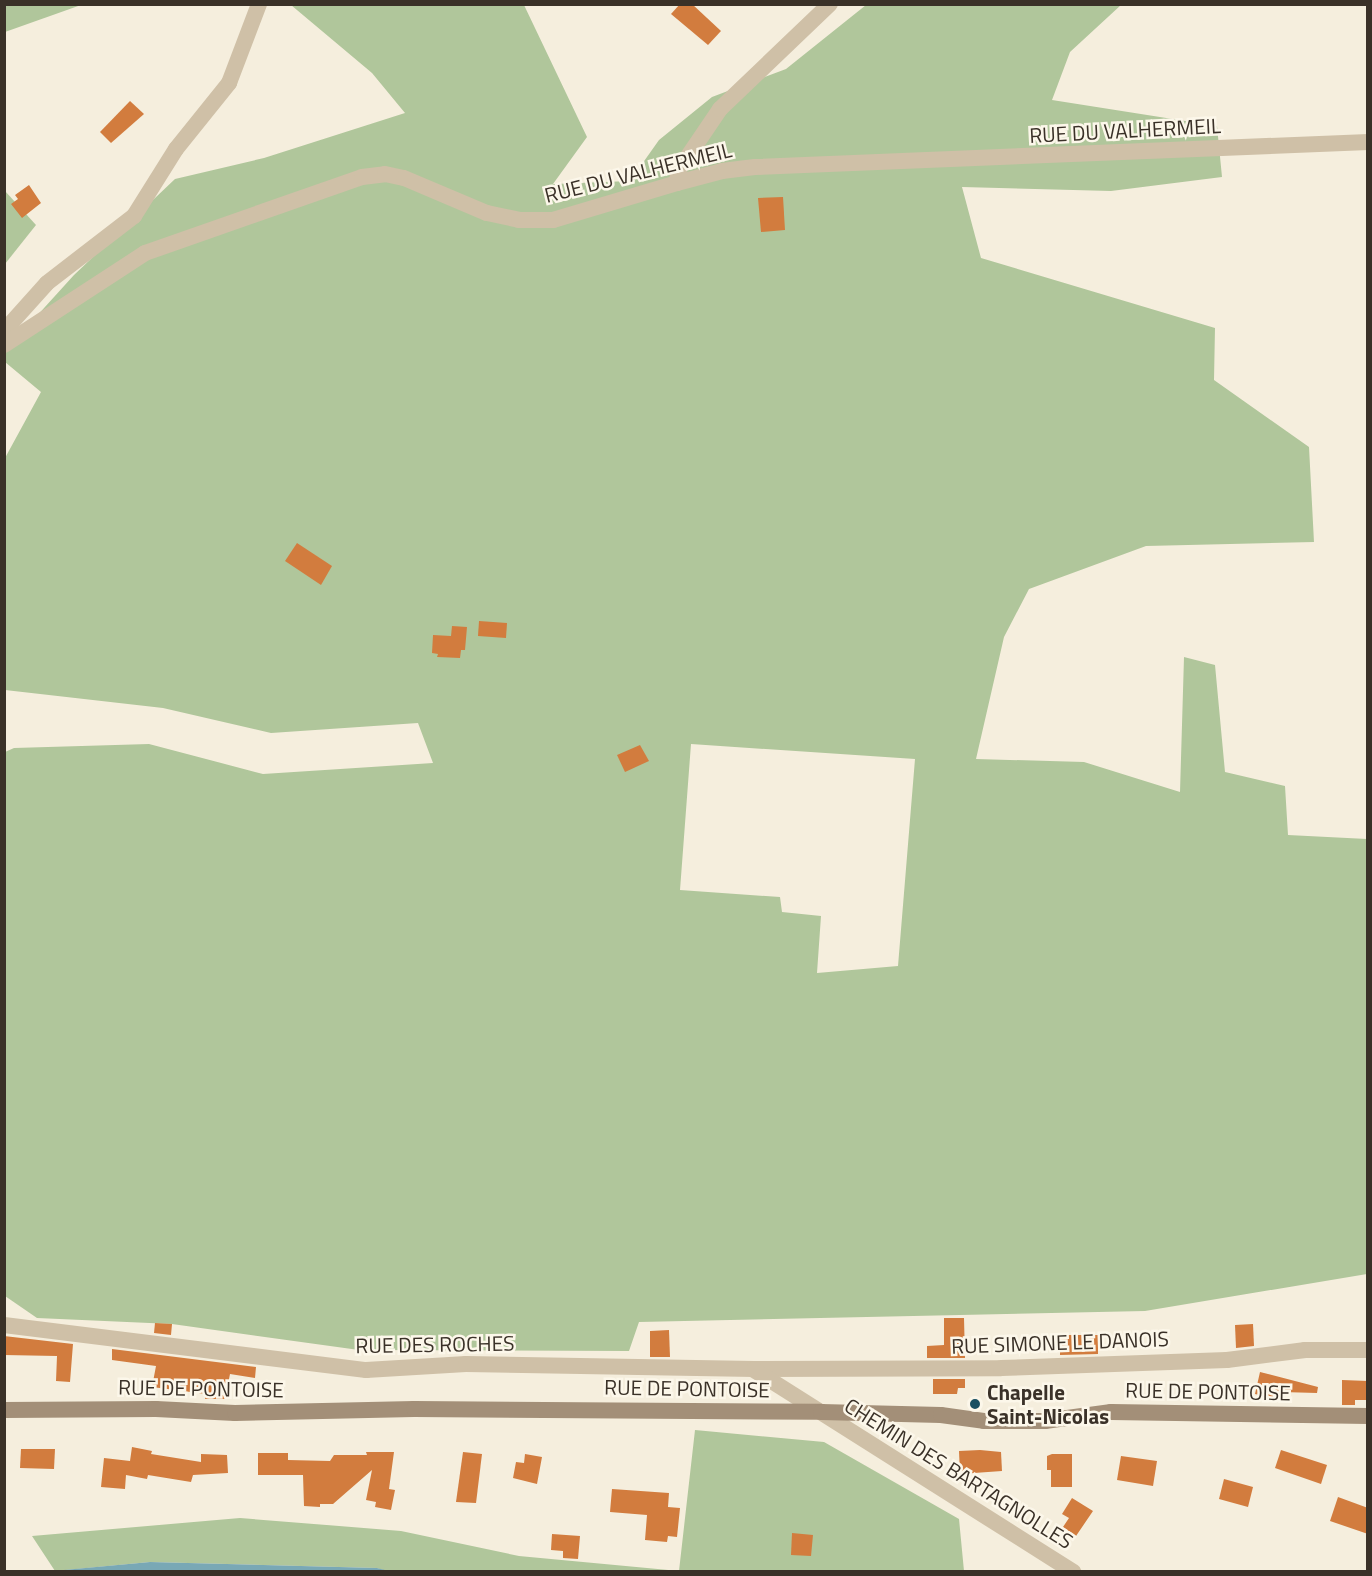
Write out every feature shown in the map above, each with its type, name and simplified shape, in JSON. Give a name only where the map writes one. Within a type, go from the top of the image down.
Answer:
[{"type":"main road","name":"RUE DE PONTOISE","points":[[4,1410],[156,1409],[235,1413],[414,1409],[821,1412],[941,1415],[984,1421],[1045,1421],[1111,1412],[1368,1416]]},
{"type":"street","points":[[4,331],[47,283],[134,216],[176,149],[229,83],[260,4]]},
{"type":"street","points":[[677,183],[678,171],[720,109],[830,4]]},
{"type":"street","name":"RUE DU VALHERMEIL","points":[[4,345],[145,253],[362,177],[385,174],[404,178],[487,213],[519,220],[553,220],[722,171],[755,167],[1368,142]]},
{"type":"street","name":"RUE DES ROCHES","points":[[4,1325],[366,1370],[466,1364],[754,1369]]},
{"type":"street","name":"RUE SIMONE LE DANOIS","points":[[754,1369],[1001,1368],[1227,1360],[1305,1350],[1368,1350]]},
{"type":"street","points":[[754,1369],[821,1412]]},
{"type":"street","name":"CHEMIN DES BARTAGNOLLES","points":[[821,1412],[1074,1572]]},
{"type":"green space","points":[[5,4],[81,4],[81,5],[5,32]]},
{"type":"green space","points":[[291,5],[524,5],[587,137],[553,184],[630,181],[659,140],[712,97],[786,69],[866,5],[1121,5],[1070,52],[1052,100],[1217,126],[1222,177],[1111,191],[962,187],[981,258],[1215,328],[1214,380],[1309,447],[1314,542],[1146,546],[1029,589],[1004,637],[976,759],[1084,762],[1180,792],[1184,657],[1215,665],[1225,772],[1285,786],[1288,835],[1367,839],[1367,1274],[1145,1311],[639,1322],[629,1351],[359,1350],[172,1324],[37,1318],[5,1296],[5,752],[14,748],[149,744],[263,774],[433,763],[418,723],[271,733],[163,708],[5,690],[5,458],[41,392],[5,362],[5,351],[74,275],[175,179],[264,158],[405,113],[372,73]],"holes":[[[691,744],[915,759],[898,966],[817,973],[821,916],[782,912],[780,897],[680,890]]]},
{"type":"green space","points":[[5,191],[36,225],[5,264]]},
{"type":"green space","points":[[695,1430],[824,1442],[959,1519],[964,1571],[389,1572],[377,1568],[150,1562],[55,1571],[32,1536],[240,1518],[401,1531],[519,1556],[679,1571]]},
{"type":"water","points":[[150,1562],[377,1568],[389,1571],[53,1571]]},
{"type":"building","points":[[680,4],[692,4],[721,31],[708,45],[671,14]]},
{"type":"building","points":[[130,101],[144,114],[111,143],[100,132]]},
{"type":"building","points":[[29,185],[41,203],[22,218],[11,204],[18,199],[15,195]]},
{"type":"building","points":[[783,197],[785,230],[761,232],[758,198]]},
{"type":"building","points":[[297,543],[332,566],[321,585],[285,561]]},
{"type":"building","points":[[479,621],[507,623],[506,638],[478,636]]},
{"type":"building","points":[[452,626],[467,627],[465,650],[461,650],[460,658],[437,657],[438,654],[432,653],[433,635],[451,636]]},
{"type":"building","points":[[640,745],[649,761],[625,772],[617,755]]},
{"type":"building","points":[[944,1318],[964,1318],[965,1358],[927,1358],[927,1346],[944,1345]]},
{"type":"building","points":[[155,1323],[172,1324],[171,1335],[154,1333]]},
{"type":"building","points":[[1253,1324],[1254,1346],[1236,1348],[1235,1325]]},
{"type":"building","points":[[669,1330],[670,1357],[650,1357],[650,1331]]},
{"type":"building","points":[[1060,1335],[1098,1335],[1098,1354],[1060,1355]]},
{"type":"building","points":[[4,1336],[73,1344],[70,1382],[56,1381],[57,1356],[4,1355]]},
{"type":"building","points":[[112,1349],[256,1367],[255,1378],[230,1374],[225,1399],[205,1399],[206,1394],[152,1387],[156,1366],[112,1360]]},
{"type":"building","points":[[1260,1372],[1318,1387],[1317,1393],[1282,1392],[1282,1395],[1273,1393],[1273,1398],[1255,1394]]},
{"type":"building","points":[[933,1379],[965,1379],[965,1388],[958,1388],[957,1394],[933,1394]]},
{"type":"building","points":[[1342,1380],[1368,1381],[1368,1400],[1355,1400],[1355,1405],[1342,1405]]},
{"type":"building","points":[[132,1447],[152,1451],[151,1454],[201,1462],[201,1454],[227,1455],[228,1473],[193,1475],[191,1482],[148,1475],[147,1479],[126,1475],[125,1489],[101,1487],[104,1458],[130,1461]]},
{"type":"building","points":[[21,1449],[55,1449],[54,1469],[20,1468]]},
{"type":"building","points":[[1281,1450],[1327,1465],[1321,1484],[1275,1468]]},
{"type":"building","points":[[959,1451],[1001,1452],[1002,1471],[960,1474]]},
{"type":"building","points":[[366,1452],[394,1452],[389,1489],[395,1490],[391,1510],[375,1507],[376,1502],[366,1500],[372,1470],[333,1504],[320,1504],[320,1507],[304,1506],[303,1475],[258,1475],[258,1453],[288,1453],[288,1460],[330,1461],[334,1455],[367,1455]]},
{"type":"building","points":[[463,1452],[482,1454],[476,1503],[456,1502]]},
{"type":"building","points":[[525,1454],[542,1457],[537,1484],[513,1478],[516,1462],[524,1463]]},
{"type":"building","points":[[1072,1454],[1072,1487],[1051,1487],[1051,1470],[1047,1470],[1047,1456]]},
{"type":"building","points":[[1121,1456],[1157,1461],[1153,1486],[1117,1480]]},
{"type":"building","points":[[1224,1479],[1253,1487],[1248,1507],[1219,1499]]},
{"type":"building","points":[[612,1489],[669,1493],[668,1507],[680,1508],[677,1537],[668,1536],[667,1542],[645,1540],[647,1515],[610,1512]]},
{"type":"building","points":[[1338,1497],[1368,1508],[1368,1534],[1330,1521]]},
{"type":"building","points":[[1072,1498],[1093,1511],[1076,1536],[1063,1527],[1069,1518],[1062,1514]]},
{"type":"building","points":[[792,1533],[813,1535],[811,1556],[791,1555]]},
{"type":"building","points":[[552,1534],[580,1536],[578,1559],[563,1558],[563,1551],[551,1550]]},
{"type":"place","name":"Chapelle Saint-Nicolas","points":[[975,1404]]}]
